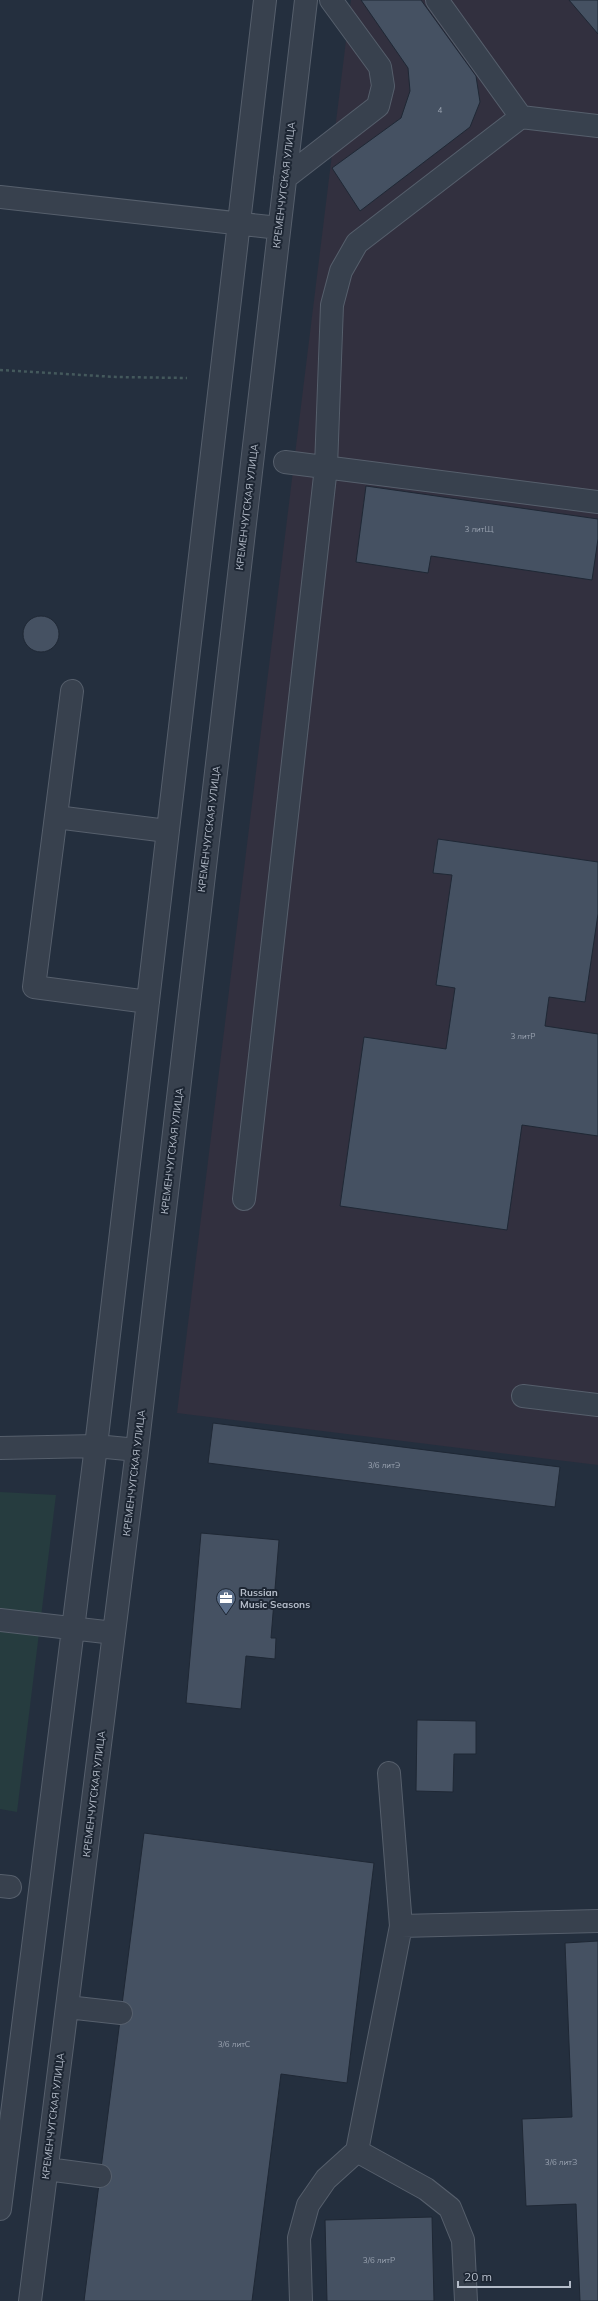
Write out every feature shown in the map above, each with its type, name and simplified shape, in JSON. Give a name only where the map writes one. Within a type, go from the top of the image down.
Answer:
[{"type":"street","points":[[0,2209],[96,1446],[265,0]]},
{"type":"street","name":"КРЕМЕНЧУГСКАЯ УЛИЦА","points":[[30,2301],[137,1450],[306,0]]},
{"type":"street","points":[[285,178],[378,106],[380,99],[383,86],[380,67],[331,0]]},
{"type":"street","points":[[437,0],[521,117]]},
{"type":"street","points":[[244,1199],[326,467],[332,305],[341,271],[357,243],[521,117],[598,126]]},
{"type":"street","points":[[0,197],[279,228]]},
{"type":"street","points":[[284,462],[598,502]]},
{"type":"street","points":[[72,691],[34,987],[148,1002]]},
{"type":"street","points":[[56,816],[167,831]]},
{"type":"street","points":[[523,1396],[598,1405]]},
{"type":"street","points":[[0,1448],[96,1446],[137,1450]]},
{"type":"street","points":[[0,1620],[114,1633]]},
{"type":"street","points":[[301,2301],[299,2238],[308,2205],[326,2179],[357,2151],[401,1926],[389,1773]]},
{"type":"street","points":[[401,1926],[598,1921]]},
{"type":"street","points":[[67,2007],[121,2013]]},
{"type":"street","points":[[357,2151],[426,2189],[450,2208],[463,2240],[466,2301]]},
{"type":"street","points":[[47,2169],[100,2176]]},
{"type":"path","points":[[0,370],[116,377],[187,378]]},
{"type":"shaded area","points":[[351,0],[598,0],[598,1465],[177,1413]]},
{"type":"green space","points":[[0,1492],[56,1495],[17,1812],[0,1809]]},
{"type":"building","points":[[361,0],[421,0],[476,76],[480,102],[470,127],[360,211],[332,168],[401,118],[410,91],[408,68]]},
{"type":"building","points":[[569,0],[598,0],[598,34]]},
{"type":"building","points":[[366,486],[598,519],[598,539],[592,580],[431,556],[428,573],[356,562]]},
{"type":"building","points":[[41,616],[54,621],[59,634],[54,647],[41,652],[28,647],[23,634],[28,621]]},
{"type":"building","points":[[438,839],[598,862],[598,914],[585,1002],[549,997],[545,1026],[598,1034],[598,1136],[522,1125],[507,1230],[340,1206],[364,1037],[446,1049],[455,988],[436,985],[452,875],[433,873]]},
{"type":"building","points":[[213,1423],[560,1467],[555,1507],[208,1463]]},
{"type":"building","points":[[201,1533],[279,1540],[271,1638],[276,1638],[275,1659],[246,1656],[241,1709],[186,1703]]},
{"type":"building","points":[[417,1720],[476,1721],[476,1754],[454,1754],[453,1792],[416,1791]]},
{"type":"building","points":[[144,1833],[374,1863],[347,2083],[281,2074],[252,2301],[84,2301]]},
{"type":"building","points":[[598,1941],[598,2301],[580,2301],[576,2204],[526,2206],[522,2119],[572,2117],[565,1943]]},
{"type":"building","points":[[432,2217],[434,2301],[327,2301],[325,2220]]},
{"type":"place","name":"Russian Music Seasons","points":[[226,1615]]}]
